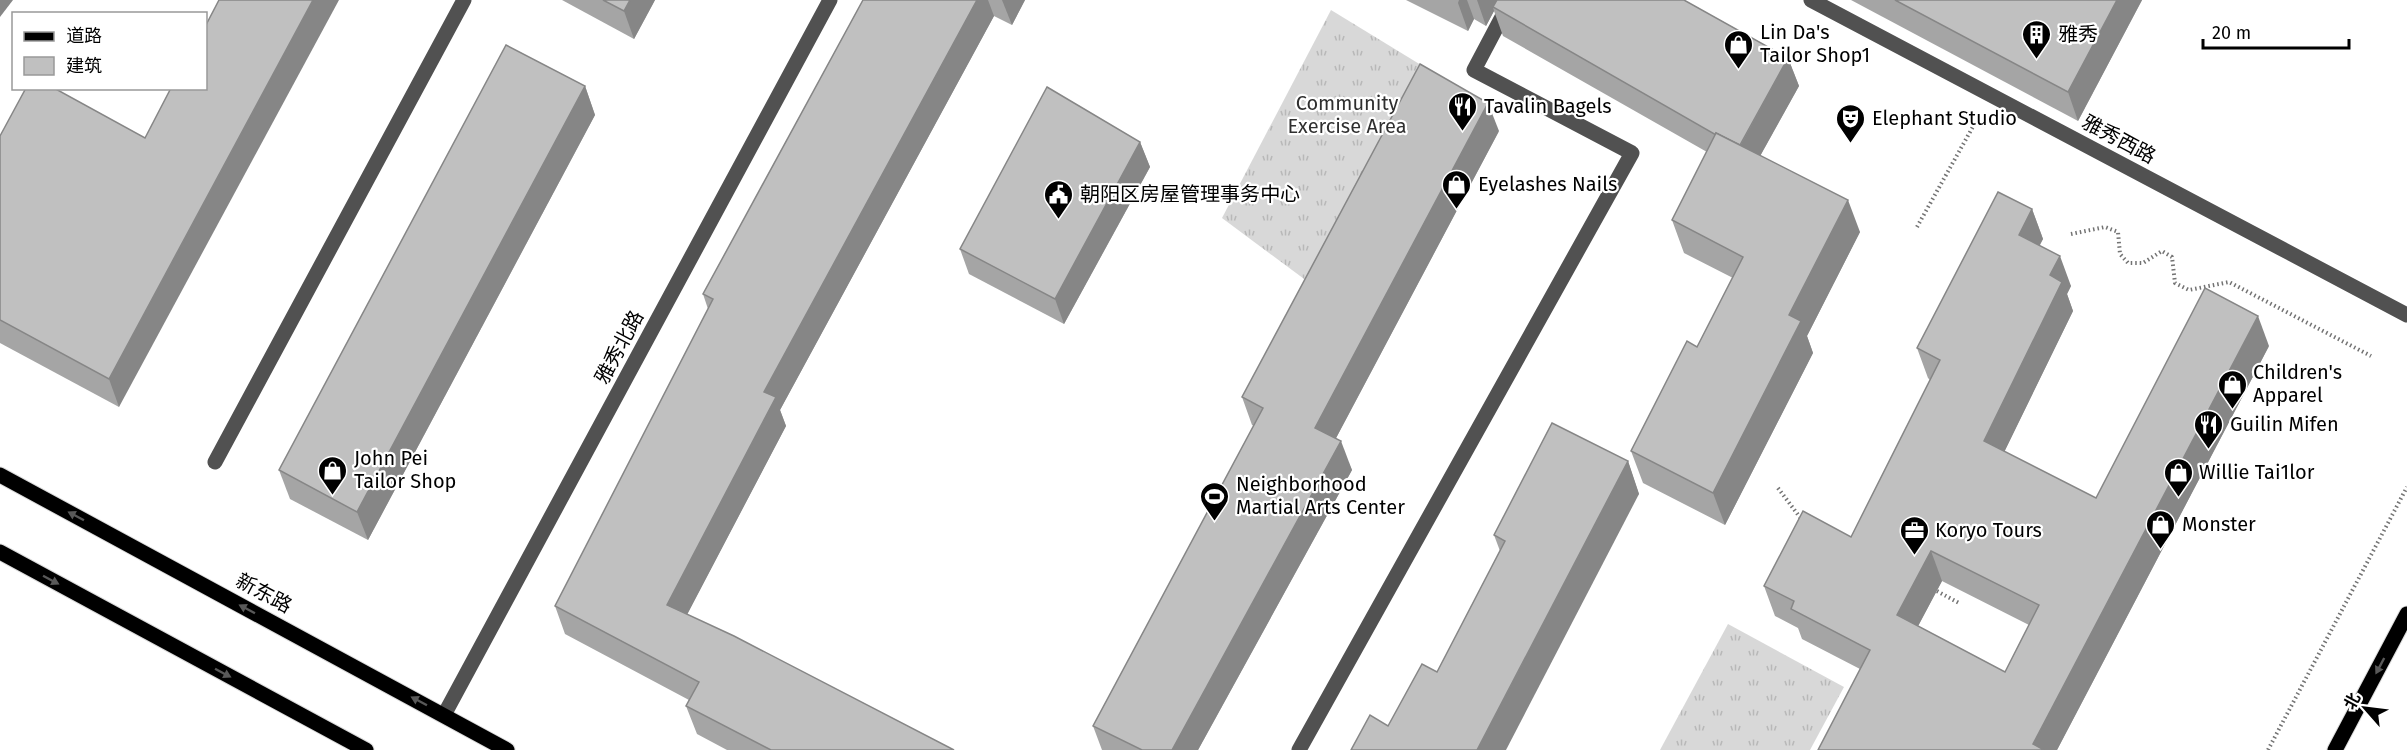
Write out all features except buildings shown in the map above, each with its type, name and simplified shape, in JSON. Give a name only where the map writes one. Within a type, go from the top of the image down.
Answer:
[{"type":"main road","name":"新东路","points":[[0,475],[507,750]]},
{"type":"main road","points":[[0,552],[366,750]]},
{"type":"main road","points":[[2335,750],[2407,614]]},
{"type":"street","points":[[215,462],[464,0]]},
{"type":"street","name":"雅秀北路","points":[[444,715],[830,0]]},
{"type":"street","points":[[1299,750],[1632,153],[1474,70],[1511,0]]},
{"type":"street","name":"雅秀西路","points":[[1811,0],[2407,315]]},
{"type":"path","points":[[1917,227],[1990,94]]},
{"type":"path","points":[[2071,234],[2105,226],[2118,232],[2120,254],[2128,262],[2143,263],[2162,251],[2172,257],[2175,283],[2189,290],[2229,282],[2371,356]]},
{"type":"path","points":[[2268,750],[2407,487]]},
{"type":"path","points":[[1778,488],[1798,518],[1808,523]]},
{"type":"path","points":[[1929,587],[1959,603]]},
{"type":"green space","name":"Community Exercise Area","points":[[1331,10],[1439,76],[1323,293],[1222,218]]},
{"type":"green space","points":[[1728,624],[1844,687],[1810,750],[1660,750]]},
{"type":"place","name":"雅秀","points":[[2037,60]]},
{"type":"place","name":"Lin Da's Tailor Shop1","points":[[1739,70]]},
{"type":"place","name":"Tavalin Bagels","points":[[1463,132]]},
{"type":"place","name":"Elephant Studio","points":[[1851,144]]},
{"type":"place","name":"Eyelashes Nails","points":[[1457,210]]},
{"type":"place","name":"朝阳区房屋管理事务中心","points":[[1059,220]]},
{"type":"place","name":"Children's Apparel","points":[[2232,410]]},
{"type":"place","name":"Guilin Mifen","points":[[2209,450]]},
{"type":"place","name":"John Pei Tailor Shop","points":[[333,496]]},
{"type":"place","name":"Willie Tai1lor","points":[[2178,498]]},
{"type":"place","name":"Neighborhood Martial Arts Center","points":[[1215,522]]},
{"type":"place","name":"Monster","points":[[2161,550]]},
{"type":"place","name":"Koryo Tours","points":[[1914,556]]}]
